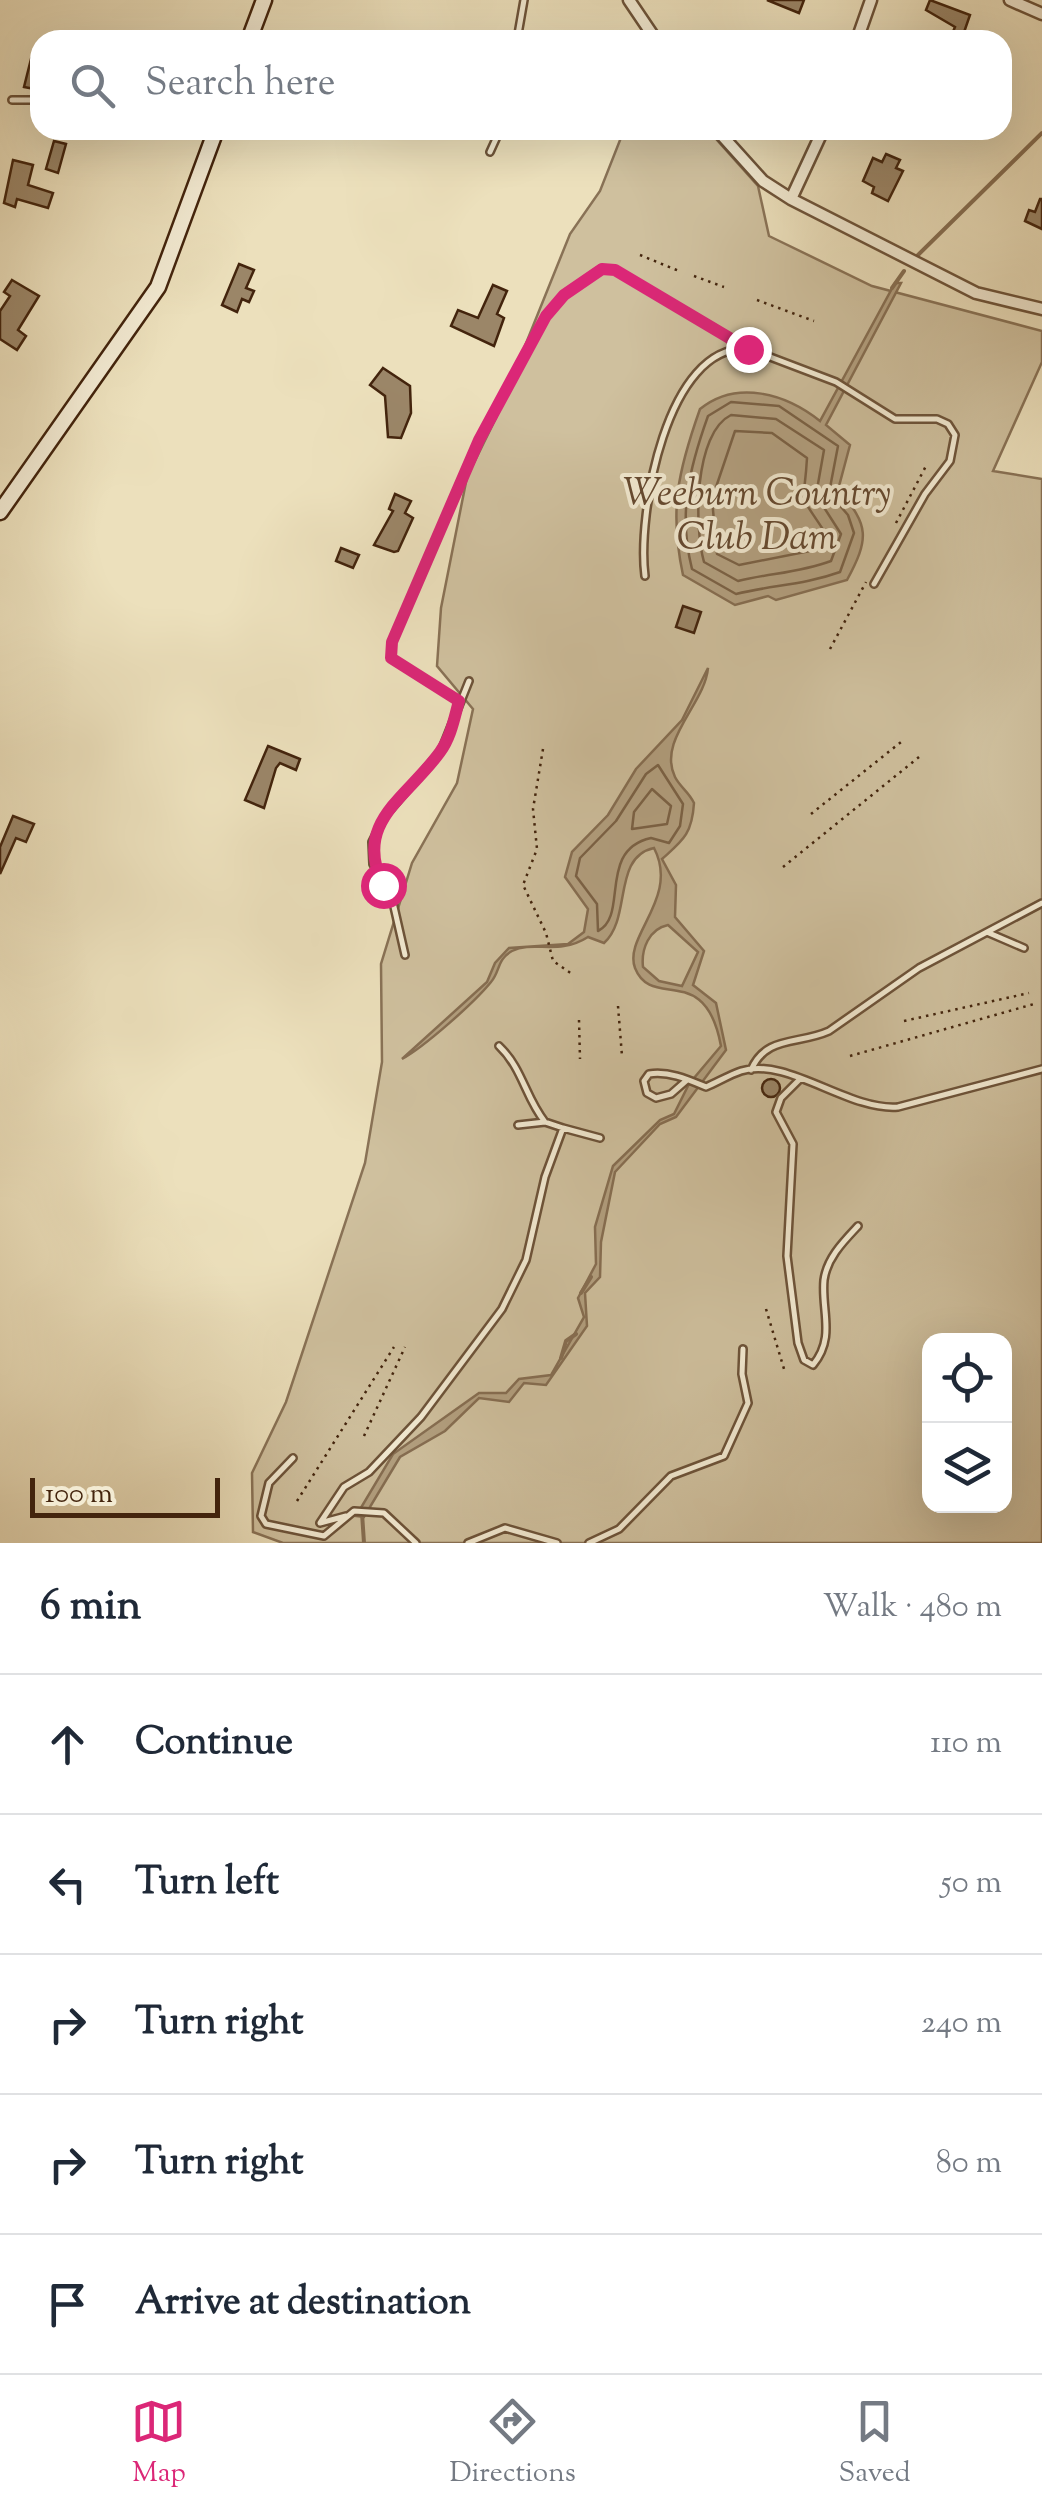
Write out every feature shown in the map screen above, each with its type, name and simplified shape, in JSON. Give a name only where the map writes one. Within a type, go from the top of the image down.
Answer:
[{"type":"main road","points":[[253,30],[264,0]]},
{"type":"main road","points":[[0,512],[158,287],[213,140]]},
{"type":"street","points":[[629,0],[649,30]]},
{"type":"street","points":[[860,30],[872,0]]},
{"type":"street","points":[[1010,0],[1042,14]]},
{"type":"street","points":[[727,140],[763,180],[792,199],[976,293],[1042,309]]},
{"type":"street","points":[[792,199],[819,140]]},
{"type":"lane","points":[[519,30],[524,0]]},
{"type":"lane","points":[[12,100],[30,100]]},
{"type":"lane","points":[[490,152],[495,140]]},
{"type":"lane","points":[[459,701],[391,658],[392,642],[479,440],[546,316],[564,295],[602,269],[615,270],[748,349],[836,382],[895,420],[937,419],[948,424],[955,435],[950,460],[925,494],[874,584]]},
{"type":"lane","points":[[645,576],[642,553],[656,456],[676,403],[701,370],[718,356],[734,348],[748,349]]},
{"type":"lane","points":[[404,955],[392,898],[373,864],[372,842],[384,816],[441,751],[469,682]]},
{"type":"lane","points":[[750,1070],[758,1055],[774,1043],[813,1038],[829,1030],[919,968],[1042,904]]},
{"type":"lane","points":[[986,932],[1024,948]]},
{"type":"lane","points":[[499,1046],[519,1066],[531,1104],[545,1122]]},
{"type":"lane","points":[[689,1080],[671,1094],[656,1098],[646,1093],[644,1081],[648,1074],[662,1072],[689,1080],[700,1085],[750,1070],[800,1079],[876,1109],[898,1107],[1042,1069]]},
{"type":"lane","points":[[800,1079],[781,1098],[776,1112],[793,1144],[787,1256],[798,1342],[804,1360],[813,1366],[825,1345],[827,1270],[832,1256],[858,1226]]},
{"type":"lane","points":[[518,1125],[545,1122],[600,1138]]},
{"type":"lane","points":[[416,1543],[395,1520],[371,1512],[357,1511],[320,1523],[344,1487],[369,1472],[421,1417],[517,1282],[563,1128]]},
{"type":"lane","points":[[589,1543],[619,1529],[671,1476],[724,1456],[748,1403],[742,1348]]},
{"type":"lane","points":[[293,1458],[269,1482],[261,1516],[266,1524],[324,1536],[346,1516]]},
{"type":"lane","points":[[468,1543],[505,1528],[557,1543]]},
{"type":"path","points":[[640,255],[679,271]]},
{"type":"path","points":[[694,276],[724,287]]},
{"type":"path","points":[[757,300],[814,321]]},
{"type":"path","points":[[896,522],[926,466]]},
{"type":"path","points":[[830,648],[873,568]]},
{"type":"path","points":[[811,814],[901,742]]},
{"type":"path","points":[[543,750],[533,809],[536,849],[523,886],[550,944],[553,962],[572,974]]},
{"type":"path","points":[[783,867],[918,757]]},
{"type":"path","points":[[904,1022],[1029,993]]},
{"type":"path","points":[[850,1056],[1034,1004]]},
{"type":"path","points":[[618,1006],[622,1056]]},
{"type":"path","points":[[579,1020],[580,1059]]},
{"type":"path","points":[[766,1309],[784,1369]]},
{"type":"path","points":[[297,1501],[394,1347]]},
{"type":"path","points":[[364,1436],[405,1347]]},
{"type":"shaded area","points":[[620,140],[717,140],[758,186],[769,236],[872,286],[1042,331],[1042,362],[993,471],[1042,479],[1042,1543],[283,1543],[253,1532],[252,1473],[286,1402],[365,1163],[382,1062],[381,964],[412,863],[457,783],[473,709],[437,666],[441,608],[467,477],[496,418],[570,234],[600,191]]},
{"type":"water","name":"Weeburn Country Club Dam","points":[[895,283],[901,283],[826,425],[850,445],[838,490],[856,513],[863,533],[847,580],[776,600],[768,596],[735,605],[683,575],[676,510],[686,452],[700,409],[714,400],[745,392],[777,397],[820,421]]},
{"type":"water","points":[[708,668],[672,749],[675,777],[694,803],[691,823],[680,842],[662,859],[676,885],[675,917],[704,951],[693,985],[716,1003],[726,1050],[676,1117],[660,1124],[615,1172],[601,1242],[600,1277],[585,1293],[587,1326],[546,1385],[524,1383],[509,1402],[479,1398],[445,1431],[400,1457],[364,1517],[356,1516],[393,1454],[479,1393],[506,1393],[519,1379],[551,1375],[584,1317],[578,1298],[596,1264],[595,1227],[613,1166],[660,1120],[674,1114],[689,1084],[721,1046],[703,1004],[691,995],[653,986],[635,968],[633,956],[660,883],[654,848],[632,863],[618,919],[604,943],[588,937],[567,946],[512,951],[473,1001],[402,1059],[487,982],[495,963],[509,948],[568,944],[584,932],[588,909],[565,877],[572,852],[608,815],[636,769],[682,720]],"holes":[[[668,925],[698,952],[682,986],[659,981],[643,967],[648,941]]]},
{"type":"building","points":[[767,0],[804,0],[799,13]]},
{"type":"building","points":[[930,0],[970,15],[965,30],[954,30],[955,27],[926,10]]},
{"type":"building","points":[[30,63],[30,88],[24,87]]},
{"type":"building","points":[[54,141],[66,144],[58,173],[46,169]]},
{"type":"building","points":[[886,154],[900,160],[896,168],[903,171],[888,201],[872,193],[874,187],[863,181],[873,158],[882,162]]},
{"type":"building","points":[[13,160],[33,165],[28,185],[53,193],[48,208],[17,199],[15,207],[4,203]]},
{"type":"building","points":[[1040,199],[1042,229],[1025,221],[1029,210],[1035,212]]},
{"type":"building","points":[[239,264],[254,270],[246,288],[254,291],[249,302],[242,299],[237,312],[222,305]]},
{"type":"building","points":[[12,280],[39,296],[18,330],[26,336],[17,350],[0,339],[0,311],[10,296],[4,292]]},
{"type":"building","points":[[493,285],[507,291],[497,314],[504,318],[494,346],[451,326],[458,310],[478,318]]},
{"type":"building","points":[[383,368],[410,386],[411,413],[401,438],[388,437],[385,396],[370,385]]},
{"type":"building","points":[[395,494],[411,501],[405,513],[413,518],[398,551],[394,552],[374,545],[393,511],[389,509]]},
{"type":"building","points":[[341,548],[359,555],[353,568],[336,561]]},
{"type":"building","points":[[683,606],[701,612],[694,633],[676,627]]},
{"type":"building","points":[[268,746],[300,759],[296,770],[280,763],[276,768],[264,808],[245,800]]},
{"type":"building","points":[[13,816],[34,824],[26,842],[16,838],[0,874],[0,847]]},
{"type":"building","points":[[771,1079],[780,1088],[771,1097],[762,1088]]},
{"type":"waterway","points":[[918,255],[1042,133]]},
{"type":"waterway","points":[[892,288],[904,271]]},
{"type":"waterway","points":[[581,1293],[591,1277]]},
{"type":"waterway","points":[[561,1358],[566,1341],[576,1334]]},
{"type":"waterway","points":[[362,1513],[364,1543]]},
{"type":"route","points":[[383,885],[373,864],[375,831],[441,751],[450,735],[459,701],[391,658],[392,642],[428,566],[479,440],[526,360],[546,316],[564,295],[602,269],[615,270],[748,349]]}]
